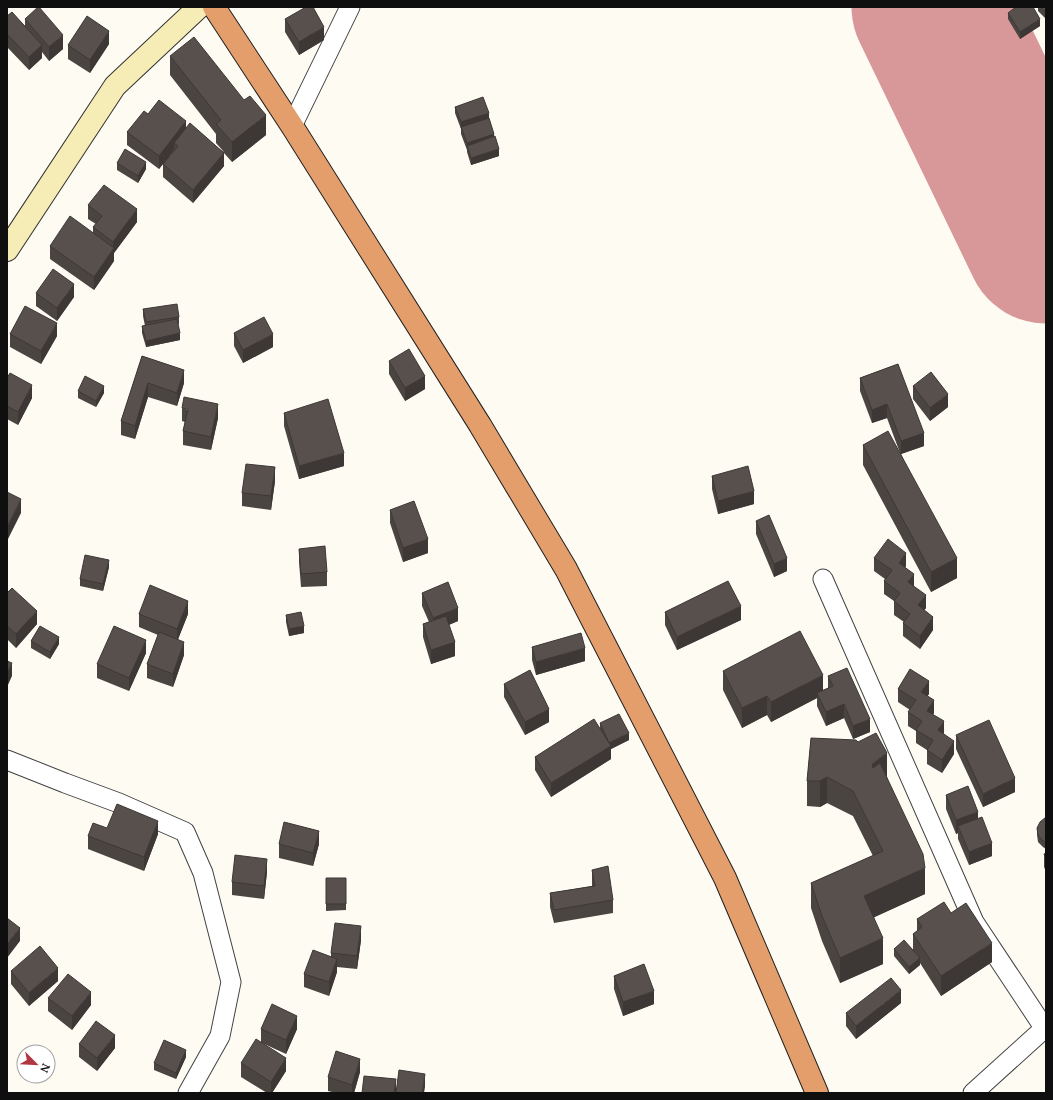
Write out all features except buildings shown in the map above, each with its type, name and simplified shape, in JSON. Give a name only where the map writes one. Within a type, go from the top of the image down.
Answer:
[{"type":"highway","points":[[214,7],[292,126],[480,425],[566,569],[725,878],[817,1093]]},
{"type":"street","points":[[7,250],[115,86],[199,7]]},
{"type":"street","points":[[292,126],[350,7]]},
{"type":"street","points":[[823,579],[974,922],[1045,1028],[973,1093]]},
{"type":"street","points":[[7,760],[119,803],[185,832],[203,873],[232,982],[220,1036],[188,1093]]},
{"type":"runway","points":[[932,7],[1046,243]]}]
